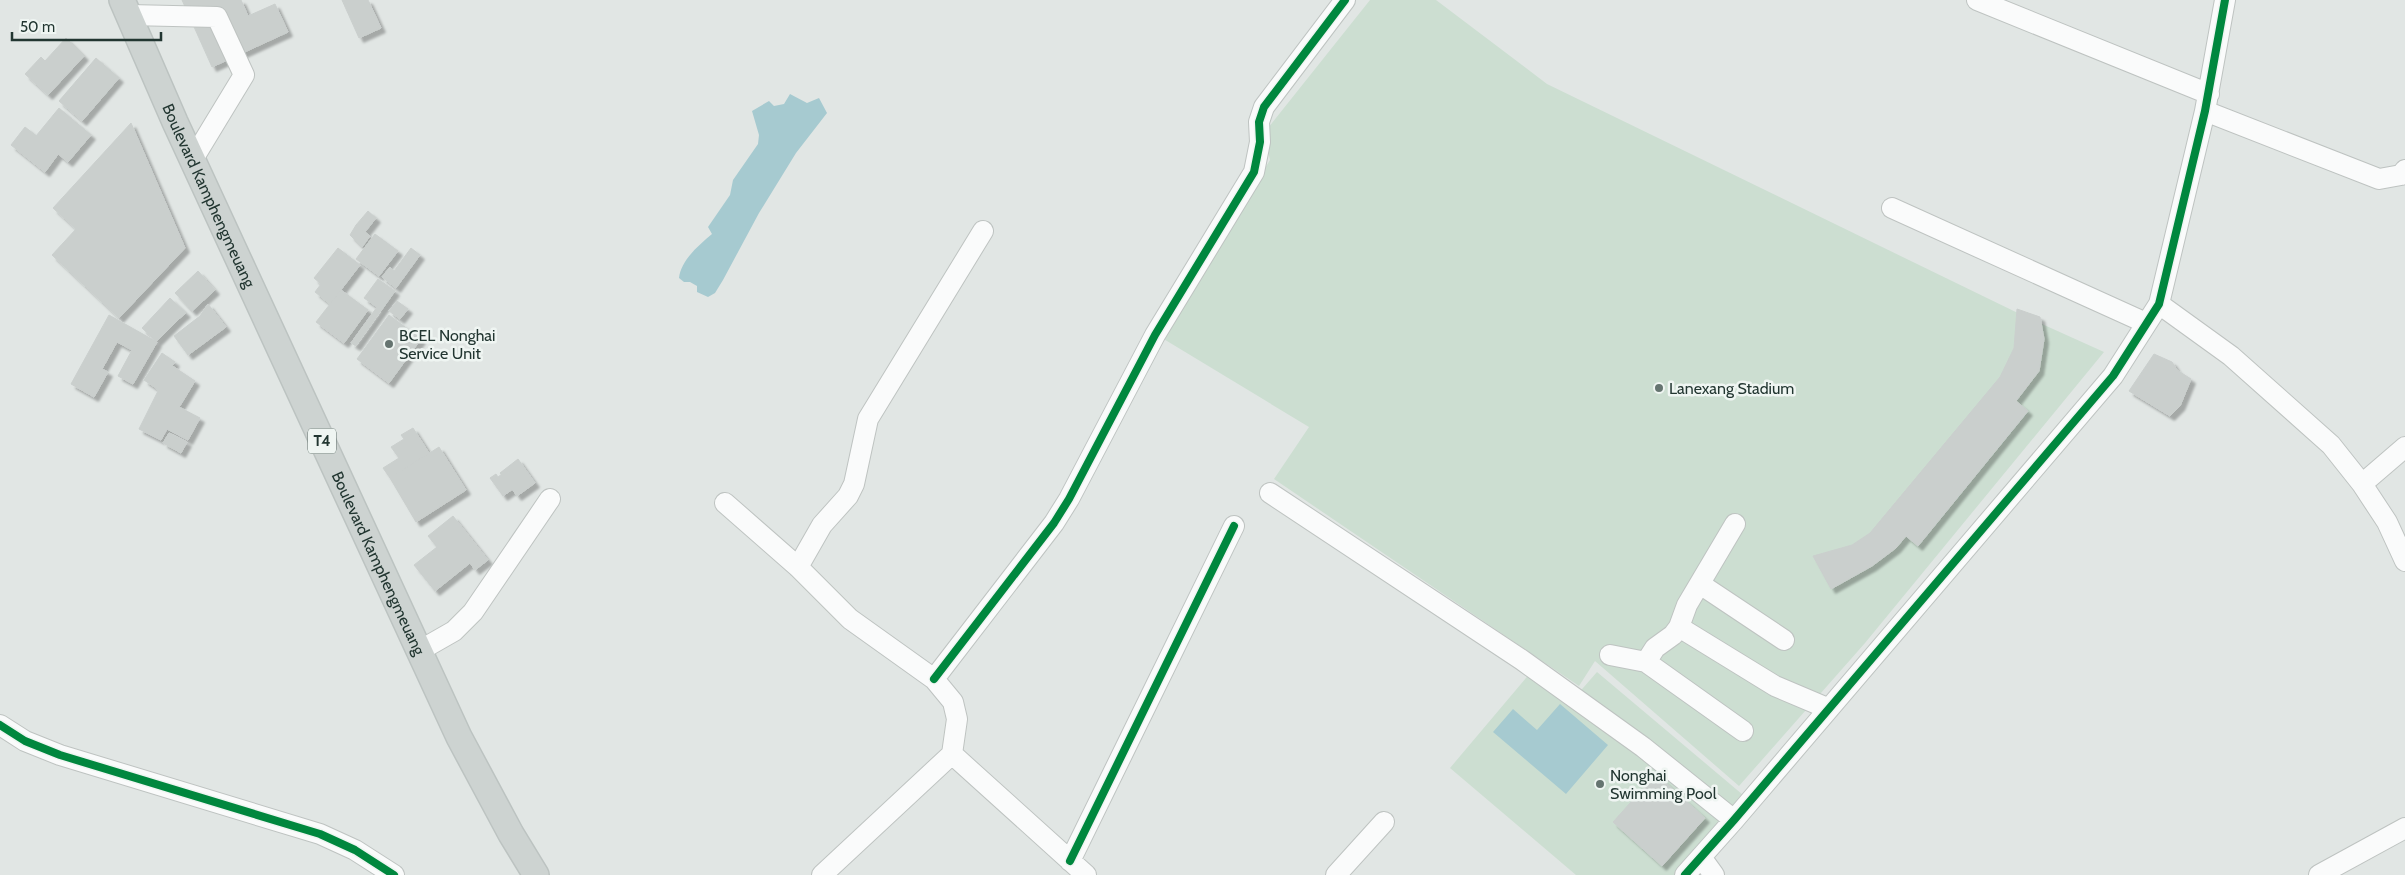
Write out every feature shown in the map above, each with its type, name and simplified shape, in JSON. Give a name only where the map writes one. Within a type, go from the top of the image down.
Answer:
[{"type":"main road","name":"Boulevard Kamphengmeuang","points":[[126,7],[193,159],[459,737],[511,834],[536,875]]},
{"type":"street","points":[[934,679],[1054,523],[1069,499],[1155,335],[1254,172],[1260,142],[1259,122],[1264,107],[1345,0]]},
{"type":"street","points":[[1977,0],[2379,179],[2401,175],[2405,170]]},
{"type":"street","points":[[1685,875],[2112,376],[2146,324],[2158,304],[2207,102],[2224,0]]},
{"type":"street","points":[[126,7],[217,17],[244,75],[193,159]]},
{"type":"street","points":[[1892,208],[2146,324]]},
{"type":"street","points":[[798,567],[822,525],[848,496],[854,484],[868,419],[916,344],[983,231]]},
{"type":"street","points":[[2158,304],[2231,356],[2331,445],[2362,484],[2387,522],[2405,561]]},
{"type":"street","points":[[2362,484],[2405,447]]},
{"type":"street","points":[[1270,493],[1522,660],[1643,747],[1734,820]]},
{"type":"street","points":[[419,651],[454,631],[473,612],[550,499]]},
{"type":"street","points":[[725,503],[798,567],[850,619],[934,679],[953,702],[957,719],[952,754],[822,875]]},
{"type":"street","points":[[1646,662],[1655,648],[1673,635],[1679,626],[1687,605],[1735,524]]},
{"type":"street","points":[[1070,861],[1234,526]]},
{"type":"street","points":[[1700,584],[1784,640]]},
{"type":"street","points":[[1679,626],[1776,686],[1827,708]]},
{"type":"street","points":[[1610,655],[1646,662],[1743,731]]},
{"type":"street","points":[[0,726],[25,741],[60,755],[320,834],[355,850],[394,875]]},
{"type":"street","points":[[952,754],[1086,875]]},
{"type":"street","points":[[1336,875],[1384,822]]},
{"type":"street","points":[[2319,875],[2405,828]]},
{"type":"street","points":[[1701,858],[1714,875]]},
{"type":"green space","name":"Lanexang Stadium","points":[[1370,0],[1436,0],[1547,84],[2024,316],[2104,352],[1865,643],[1739,786],[1595,661],[1579,686],[1274,479],[1309,427],[1162,338],[1270,160],[1264,133]]},
{"type":"green space","name":"Nonghai Swimming Pool","points":[[1531,672],[1569,704],[1597,672],[1749,800],[1682,875],[1576,875],[1450,768]]},
{"type":"water","points":[[790,94],[807,103],[819,98],[827,113],[796,153],[759,213],[723,280],[715,293],[708,297],[697,292],[697,286],[690,282],[684,282],[679,278],[680,271],[691,253],[712,234],[708,227],[730,195],[733,180],[758,144],[759,135],[752,111],[769,101],[774,106],[784,104]]},
{"type":"water","points":[[1560,704],[1608,745],[1566,794],[1493,732],[1513,709],[1537,730]]},
{"type":"building","points":[[182,0],[241,0],[248,16],[275,4],[288,32],[212,67]]},
{"type":"building","points":[[342,0],[368,0],[381,28],[359,38]]},
{"type":"building","points":[[66,38],[84,56],[48,95],[25,74],[41,57],[45,61]]},
{"type":"building","points":[[96,58],[119,78],[82,121],[59,101]]},
{"type":"building","points":[[59,108],[91,135],[68,162],[36,136]]},
{"type":"building","points":[[131,123],[185,248],[119,318],[52,255],[76,229],[53,208]]},
{"type":"building","points":[[25,127],[59,153],[45,172],[11,145]]},
{"type":"building","points":[[368,211],[376,218],[365,232],[356,225]]},
{"type":"building","points":[[356,225],[370,236],[362,247],[350,235]]},
{"type":"building","points":[[375,234],[398,251],[379,276],[356,259]]},
{"type":"building","points":[[338,248],[360,265],[330,304],[315,292],[321,284],[314,278]]},
{"type":"building","points":[[411,248],[420,255],[396,288],[382,277],[390,267],[394,271]]},
{"type":"building","points":[[198,271],[215,290],[192,311],[175,293]]},
{"type":"building","points":[[378,279],[395,291],[356,346],[351,343],[377,307],[364,298]]},
{"type":"building","points":[[341,290],[368,310],[344,343],[316,322]]},
{"type":"building","points":[[170,298],[186,313],[180,318],[176,313],[154,335],[158,340],[156,341],[142,328]]},
{"type":"building","points":[[397,301],[408,309],[400,319],[389,311]]},
{"type":"building","points":[[208,304],[226,327],[188,355],[174,336],[200,316]]},
{"type":"building","points":[[2017,309],[2040,317],[2044,339],[2039,371],[2016,401],[2028,411],[1918,546],[1906,536],[1896,548],[1872,566],[1831,589],[1813,556],[1852,545],[1870,533],[2000,377],[2014,348]]},
{"type":"building","points":[[176,313],[180,318],[158,340],[154,335]]},
{"type":"building","points":[[109,315],[157,342],[133,384],[118,376],[132,350],[117,342],[102,369],[108,372],[94,397],[71,384]]},
{"type":"building","points":[[389,315],[421,339],[389,383],[357,359]]},
{"type":"building","points":[[162,353],[175,362],[156,388],[144,380]]},
{"type":"building","points":[[2154,354],[2172,362],[2177,370],[2191,379],[2180,406],[2170,416],[2129,391]]},
{"type":"building","points":[[171,365],[195,381],[181,404],[156,388]]},
{"type":"building","points":[[158,391],[181,404],[179,407],[200,418],[188,440],[167,429],[161,440],[139,429]]},
{"type":"building","points":[[413,428],[429,453],[390,478],[383,468],[399,458],[391,447],[404,439],[401,435]]},
{"type":"building","points":[[169,433],[187,442],[181,453],[163,443]]},
{"type":"building","points":[[439,447],[466,490],[416,522],[390,478]]},
{"type":"building","points":[[518,459],[535,483],[517,496],[512,489],[524,481],[515,467],[507,473],[509,475],[505,479],[500,473]]},
{"type":"building","points":[[515,467],[524,481],[503,496],[490,478],[496,474],[498,477],[502,474],[505,479],[509,475],[507,473]]},
{"type":"building","points":[[453,516],[488,560],[475,570],[470,563],[435,591],[414,565],[437,547],[428,536]]},
{"type":"building","points":[[1656,774],[1705,818],[1662,866],[1613,822]]},
{"type":"cycle path","points":[[934,679],[1054,523],[1069,499],[1155,335],[1254,172],[1260,142],[1259,122],[1264,107],[1345,0]]},
{"type":"cycle path","points":[[1685,875],[2113,376],[2159,304],[2205,111],[2225,0]]},
{"type":"cycle path","points":[[1070,861],[1234,526]]},
{"type":"cycle path","points":[[0,725],[25,741],[60,755],[320,834],[355,850],[394,875]]},
{"type":"place","name":"BCEL Nonghai Service Unit","points":[[389,344]]},
{"type":"place","name":"Lanexang Stadium","points":[[1659,388]]},
{"type":"place","name":"Nonghai Swimming Pool","points":[[1600,784]]}]
